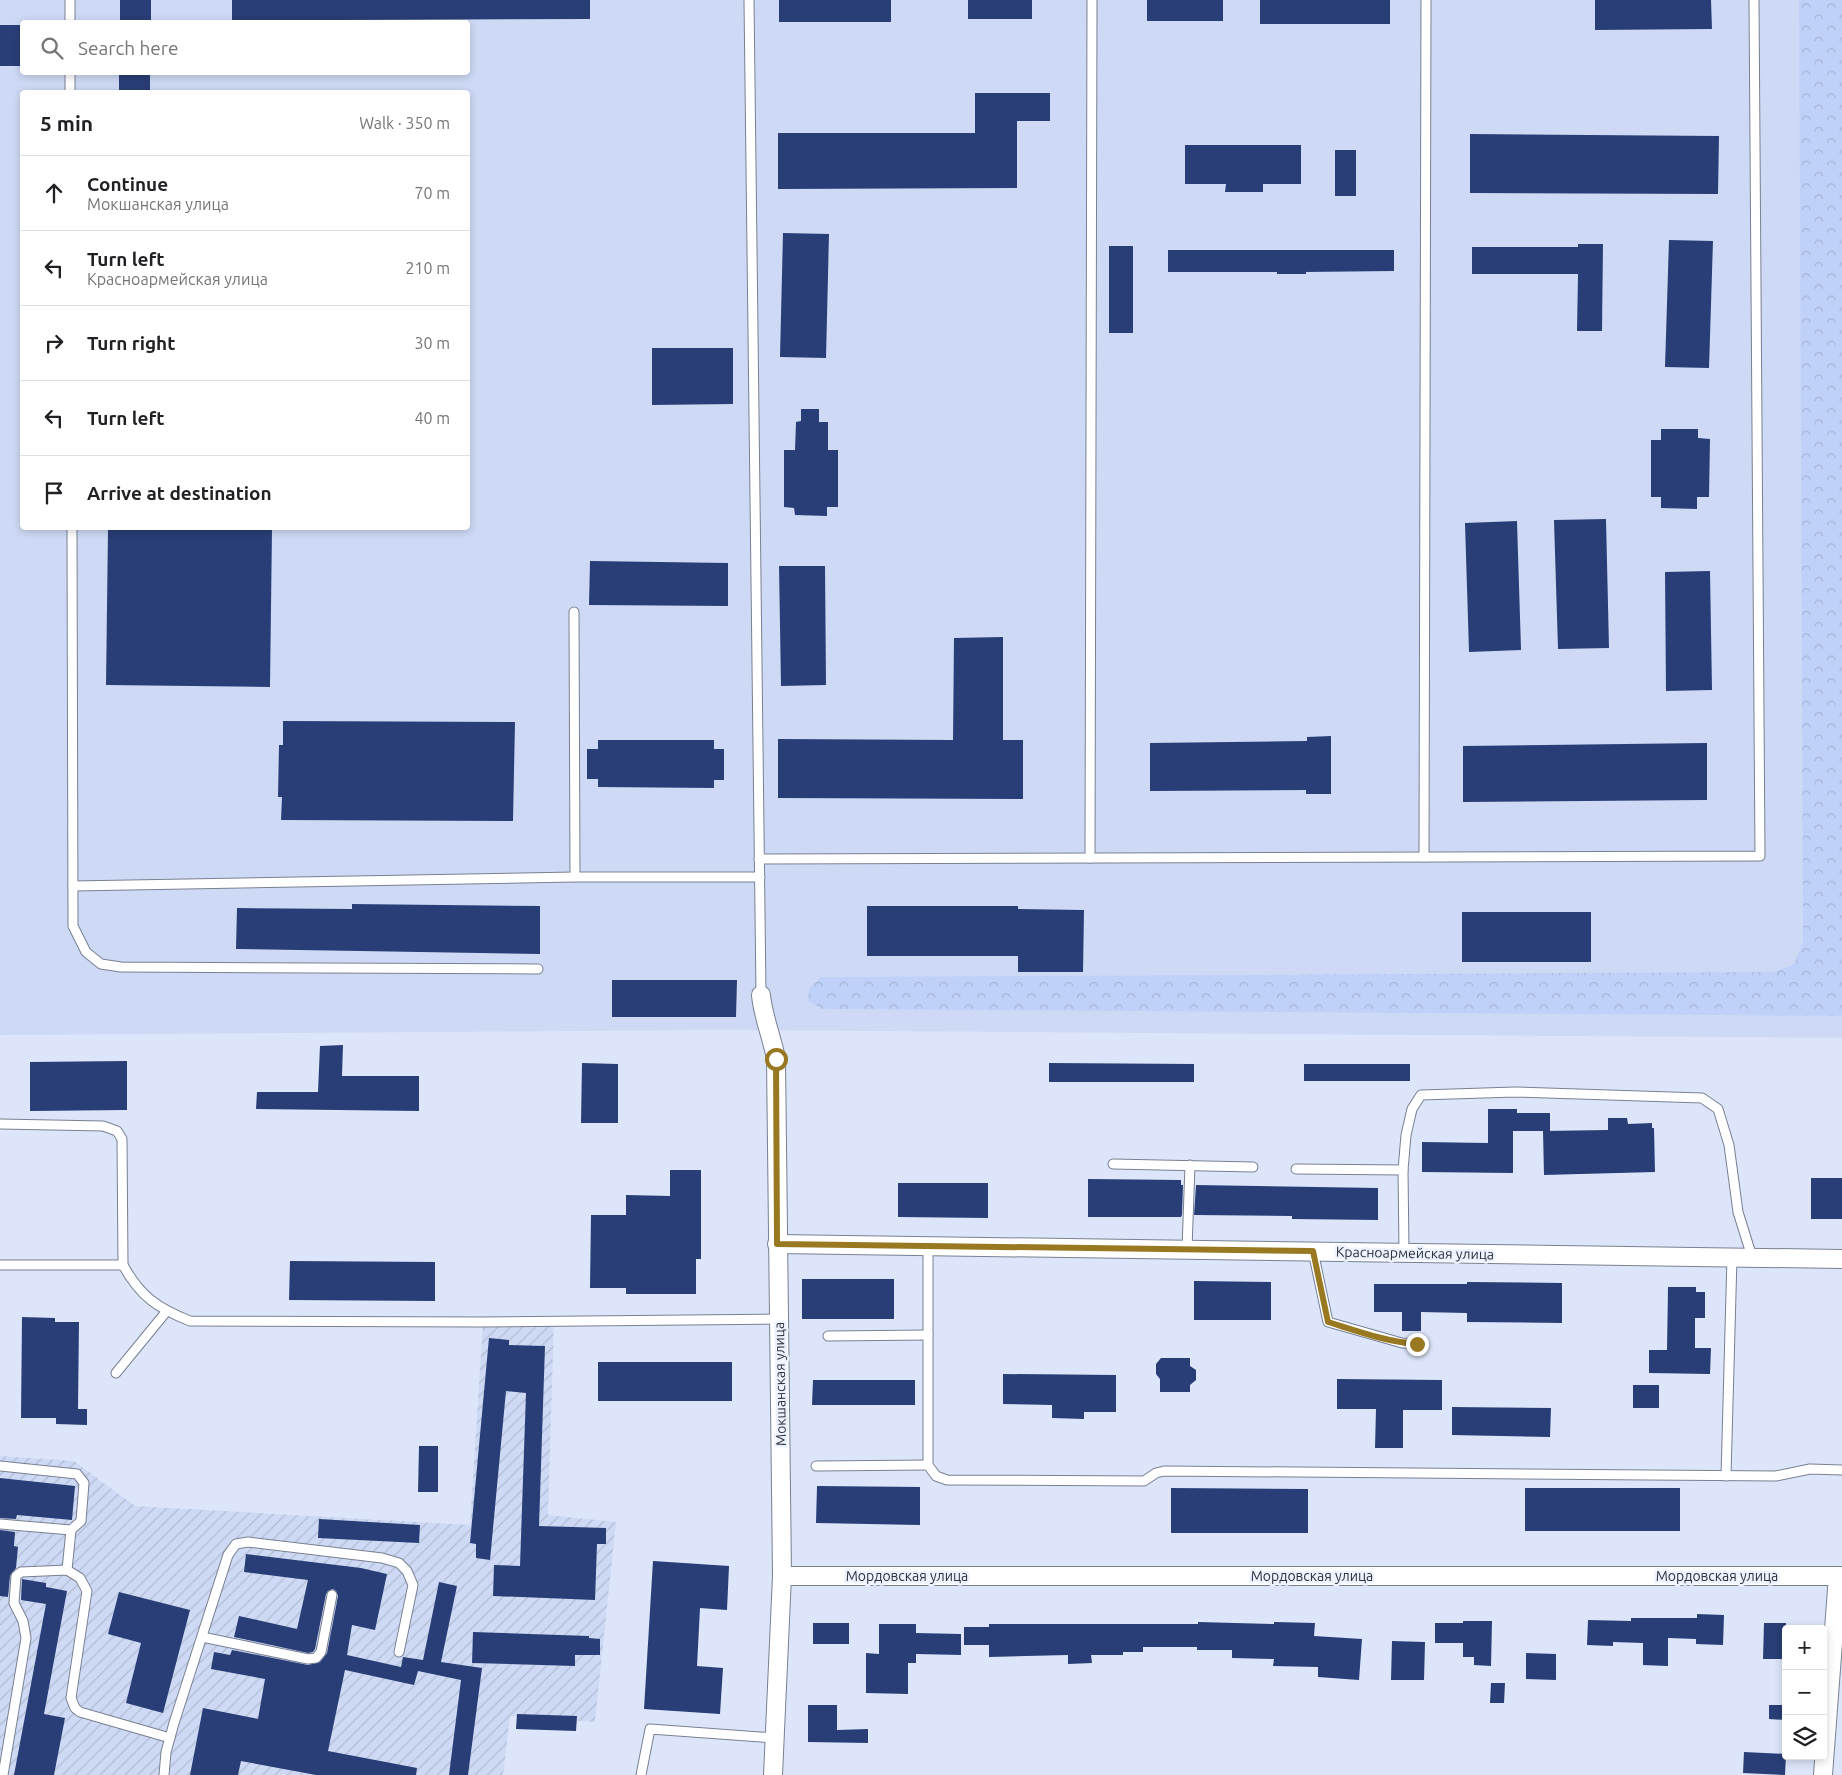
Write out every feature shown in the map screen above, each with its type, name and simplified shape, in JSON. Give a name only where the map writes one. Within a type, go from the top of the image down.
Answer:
[{"type":"street","name":"Мокшанская улица","points":[[761,995],[763,1013],[772,1038],[776,1059],[782,1576],[773,1775]]},
{"type":"street","name":"Красноармейская улица","points":[[777,1244],[1842,1258]]},
{"type":"street","name":"Мордовская улица","points":[[782,1576],[1840,1576]]},
{"type":"street","points":[[1823,1775],[1840,1576]]},
{"type":"lane","points":[[70,0],[70,20]]},
{"type":"lane","points":[[749,0],[761,995]]},
{"type":"lane","points":[[1090,858],[1092,0]]},
{"type":"lane","points":[[1424,857],[1426,0]]},
{"type":"lane","points":[[759,859],[1760,856],[1754,0]]},
{"type":"lane","points":[[70,75],[70,90]]},
{"type":"lane","points":[[72,530],[73,926],[86,952],[101,964],[121,967],[538,968]]},
{"type":"lane","points":[[574,612],[575,877]]},
{"type":"lane","points":[[73,886],[575,877],[760,877]]},
{"type":"lane","points":[[1404,1252],[1403,1170],[1406,1135],[1412,1109],[1421,1096],[1515,1092],[1702,1098],[1718,1109],[1729,1144],[1738,1212],[1752,1257]]},
{"type":"lane","points":[[0,1124],[103,1126],[117,1131],[122,1139],[123,1264],[132,1280],[146,1298],[166,1312],[190,1321],[483,1322],[778,1319]]},
{"type":"lane","points":[[1113,1164],[1252,1166]]},
{"type":"lane","points":[[1188,1250],[1190,1165]]},
{"type":"lane","points":[[1296,1169],[1403,1170]]},
{"type":"lane","points":[[928,1246],[928,1466],[936,1476],[947,1480],[1144,1481],[1156,1473],[1164,1471],[1776,1476],[1810,1469],[1842,1470]]},
{"type":"lane","points":[[1313,1251],[1328,1322],[1402,1343],[1417,1344]]},
{"type":"lane","points":[[1726,1476],[1732,1257]]},
{"type":"lane","points":[[0,1265],[123,1264]]},
{"type":"lane","points":[[116,1373],[166,1312]]},
{"type":"lane","points":[[828,1336],[928,1335]]},
{"type":"lane","points":[[0,1466],[77,1474],[84,1483],[80,1521],[71,1530],[68,1570]]},
{"type":"lane","points":[[816,1466],[928,1466]]},
{"type":"lane","points":[[0,1524],[71,1530]]},
{"type":"lane","points":[[164,1775],[166,1752],[170,1738],[228,1555],[236,1544],[248,1542],[382,1558],[399,1563],[408,1571],[413,1584],[399,1652]]},
{"type":"lane","points":[[3,1775],[26,1638],[23,1621],[14,1603],[16,1576],[21,1572],[68,1570],[80,1578],[87,1591],[71,1698],[75,1708],[80,1712],[170,1738]]},
{"type":"lane","points":[[202,1637],[308,1659],[316,1658],[321,1652],[332,1595]]},
{"type":"lane","points":[[641,1775],[650,1729],[774,1738]]},
{"type":"shaded area","points":[[0,0],[1842,0],[1842,1038],[720,1030],[0,1035]]},
{"type":"shaded area","points":[[554,1321],[548,1515],[616,1522],[595,1722],[510,1716],[503,1775],[0,1775],[0,1456],[74,1461],[135,1506],[470,1525],[483,1322]]},
{"type":"green space","points":[[1799,0],[1842,0],[1842,1016],[822,1009],[808,1001],[809,988],[821,977],[1775,972],[1794,964],[1803,942]]},
{"type":"building","points":[[120,0],[151,0],[151,20],[120,20]]},
{"type":"building","points":[[232,0],[590,0],[590,19],[232,20]]},
{"type":"building","points":[[779,0],[891,0],[891,22],[779,22]]},
{"type":"building","points":[[968,0],[1032,0],[1032,19],[968,19]]},
{"type":"building","points":[[1147,0],[1223,0],[1223,21],[1147,21]]},
{"type":"building","points":[[1260,0],[1390,0],[1390,24],[1260,24]]},
{"type":"building","points":[[1595,0],[1711,0],[1712,29],[1595,30]]},
{"type":"building","points":[[0,25],[20,25],[20,66],[0,66]]},
{"type":"building","points":[[119,75],[150,75],[150,90],[119,90]]},
{"type":"building","points":[[975,93],[1050,93],[1050,121],[1017,121],[1017,188],[778,189],[778,133],[975,133]]},
{"type":"building","points":[[1470,134],[1719,136],[1718,194],[1470,193]]},
{"type":"building","points":[[1185,145],[1301,145],[1301,184],[1263,184],[1263,192],[1225,192],[1226,184],[1185,184]]},
{"type":"building","points":[[1335,150],[1356,150],[1356,196],[1335,196]]},
{"type":"building","points":[[783,233],[829,234],[826,358],[780,357]]},
{"type":"building","points":[[1669,240],[1713,241],[1709,368],[1665,367]]},
{"type":"building","points":[[1578,244],[1603,244],[1602,331],[1577,331],[1578,274],[1472,274],[1472,247],[1578,247]]},
{"type":"building","points":[[1109,246],[1133,246],[1133,333],[1109,333]]},
{"type":"building","points":[[1168,250],[1394,250],[1394,271],[1306,272],[1306,274],[1277,274],[1277,272],[1168,272]]},
{"type":"building","points":[[652,348],[733,348],[733,404],[652,405]]},
{"type":"building","points":[[801,409],[819,409],[819,422],[828,422],[828,450],[838,450],[838,507],[827,507],[827,516],[795,515],[794,508],[784,507],[784,450],[795,450],[796,422],[801,421]]},
{"type":"building","points":[[1661,429],[1698,429],[1698,438],[1710,439],[1709,497],[1697,497],[1697,509],[1661,508],[1661,497],[1651,497],[1651,440],[1661,440]]},
{"type":"building","points":[[1606,519],[1609,648],[1558,649],[1554,520]]},
{"type":"building","points":[[1517,521],[1521,650],[1469,652],[1465,523]]},
{"type":"building","points":[[108,530],[272,530],[270,687],[106,685]]},
{"type":"building","points":[[590,561],[728,563],[728,606],[589,605]]},
{"type":"building","points":[[779,566],[825,566],[826,685],[781,686]]},
{"type":"building","points":[[1710,571],[1712,690],[1666,691],[1665,572]]},
{"type":"building","points":[[1003,637],[1003,740],[1023,740],[1023,799],[778,798],[778,739],[953,740],[954,638]]},
{"type":"building","points":[[283,721],[515,722],[513,821],[281,820],[282,797],[278,797],[279,745],[283,745]]},
{"type":"building","points":[[1331,736],[1331,794],[1306,794],[1306,790],[1150,791],[1150,743],[1307,741],[1307,737]]},
{"type":"building","points":[[598,740],[714,740],[714,749],[724,749],[724,780],[714,780],[714,788],[598,787],[598,779],[587,779],[587,749],[598,749]]},
{"type":"building","points":[[1707,743],[1707,800],[1463,802],[1463,746]]},
{"type":"building","points":[[352,904],[540,906],[540,954],[236,949],[237,908],[352,909]]},
{"type":"building","points":[[867,906],[1018,906],[1018,909],[1084,910],[1083,972],[1018,972],[1018,956],[867,956]]},
{"type":"building","points":[[1462,912],[1591,912],[1591,962],[1462,962]]},
{"type":"building","points":[[612,980],[737,980],[736,1017],[612,1017]]},
{"type":"building","points":[[343,1045],[342,1076],[419,1076],[419,1111],[256,1109],[257,1092],[318,1092],[320,1046]]},
{"type":"building","points":[[127,1061],[127,1110],[30,1111],[30,1062]]},
{"type":"building","points":[[582,1063],[618,1064],[618,1123],[581,1123]]},
{"type":"building","points":[[1049,1063],[1194,1064],[1194,1082],[1049,1082]]},
{"type":"building","points":[[1304,1064],[1410,1064],[1410,1081],[1304,1081]]},
{"type":"building","points":[[1488,1109],[1517,1109],[1517,1113],[1550,1113],[1550,1131],[1513,1131],[1513,1173],[1422,1172],[1422,1142],[1488,1143]]},
{"type":"building","points":[[1608,1118],[1627,1118],[1628,1124],[1652,1123],[1652,1128],[1654,1128],[1655,1172],[1544,1175],[1543,1131],[1608,1130]]},
{"type":"building","points":[[670,1170],[701,1170],[701,1259],[696,1259],[696,1294],[626,1294],[626,1288],[590,1288],[591,1215],[626,1215],[626,1195],[670,1196]]},
{"type":"building","points":[[1811,1178],[1842,1178],[1842,1219],[1811,1219]]},
{"type":"building","points":[[1088,1179],[1181,1180],[1181,1185],[1183,1185],[1182,1215],[1181,1217],[1088,1217]]},
{"type":"building","points":[[898,1183],[988,1183],[988,1218],[898,1217]]},
{"type":"building","points":[[1196,1185],[1378,1188],[1378,1220],[1292,1219],[1292,1216],[1194,1215]]},
{"type":"building","points":[[290,1261],[435,1262],[435,1301],[289,1300]]},
{"type":"building","points":[[802,1279],[894,1279],[894,1319],[802,1319]]},
{"type":"building","points":[[1194,1281],[1271,1282],[1271,1320],[1194,1320]]},
{"type":"building","points":[[1467,1282],[1562,1283],[1562,1323],[1467,1322],[1467,1313],[1421,1312],[1421,1331],[1402,1331],[1402,1312],[1374,1312],[1374,1284],[1467,1284]]},
{"type":"building","points":[[1668,1287],[1696,1287],[1696,1292],[1705,1292],[1705,1318],[1695,1318],[1695,1348],[1711,1348],[1710,1374],[1649,1373],[1649,1350],[1667,1350]]},
{"type":"building","points":[[22,1317],[55,1318],[55,1322],[79,1322],[78,1409],[87,1409],[87,1425],[56,1424],[56,1418],[21,1418]]},
{"type":"building","points":[[489,1338],[509,1340],[509,1345],[545,1346],[539,1526],[606,1528],[606,1544],[597,1544],[595,1600],[493,1596],[494,1565],[520,1566],[526,1393],[506,1391],[490,1560],[476,1558],[476,1544],[470,1543]]},
{"type":"building","points":[[1161,1358],[1190,1358],[1190,1366],[1196,1370],[1196,1380],[1190,1385],[1190,1392],[1160,1392],[1160,1379],[1156,1374],[1156,1364]]},
{"type":"building","points":[[598,1362],[732,1362],[732,1401],[598,1401]]},
{"type":"building","points":[[1003,1374],[1116,1375],[1116,1412],[1084,1412],[1084,1419],[1052,1418],[1052,1405],[1003,1404]]},
{"type":"building","points":[[1337,1379],[1442,1380],[1442,1410],[1403,1410],[1403,1448],[1375,1448],[1376,1409],[1337,1409]]},
{"type":"building","points":[[813,1380],[915,1380],[915,1405],[812,1405]]},
{"type":"building","points":[[1633,1385],[1659,1385],[1659,1408],[1633,1408]]},
{"type":"building","points":[[1452,1407],[1551,1408],[1550,1437],[1452,1435]]},
{"type":"building","points":[[419,1446],[438,1446],[438,1492],[418,1492]]},
{"type":"building","points":[[0,1478],[75,1486],[72,1520],[17,1515],[16,1519],[0,1518]]},
{"type":"building","points":[[817,1486],[920,1487],[920,1525],[816,1523]]},
{"type":"building","points":[[1171,1488],[1308,1489],[1308,1533],[1171,1533]]},
{"type":"building","points":[[1525,1488],[1680,1488],[1680,1531],[1525,1531]]},
{"type":"building","points":[[319,1519],[420,1525],[419,1543],[318,1538]]},
{"type":"building","points":[[0,1530],[15,1532],[14,1546],[18,1547],[16,1568],[10,1576],[8,1597],[0,1596]]},
{"type":"building","points":[[246,1554],[361,1568],[387,1574],[375,1630],[352,1625],[347,1655],[401,1667],[403,1657],[423,1660],[439,1582],[457,1586],[441,1662],[482,1668],[468,1775],[449,1775],[461,1680],[418,1671],[414,1685],[345,1670],[328,1751],[417,1768],[416,1775],[316,1775],[241,1761],[238,1775],[190,1775],[203,1708],[258,1719],[265,1679],[211,1669],[214,1652],[230,1655],[232,1650],[308,1665],[320,1662],[327,1653],[338,1596],[333,1589],[326,1594],[313,1652],[308,1653],[234,1637],[239,1616],[297,1629],[308,1580],[244,1572]]},
{"type":"building","points":[[653,1561],[729,1566],[727,1610],[700,1608],[697,1666],[723,1668],[720,1714],[644,1709]]},
{"type":"building","points":[[22,1579],[46,1583],[46,1587],[67,1591],[44,1714],[65,1718],[54,1775],[14,1775],[46,1604],[21,1600]]},
{"type":"building","points":[[119,1592],[190,1610],[163,1713],[126,1703],[141,1643],[108,1634]]},
{"type":"building","points":[[1697,1614],[1724,1615],[1723,1645],[1696,1644],[1696,1639],[1668,1638],[1668,1666],[1643,1665],[1643,1643],[1613,1642],[1613,1646],[1587,1645],[1588,1620],[1631,1621],[1631,1618],[1697,1618]]},
{"type":"building","points":[[1463,1621],[1492,1621],[1491,1666],[1474,1665],[1474,1657],[1463,1657],[1463,1643],[1435,1643],[1435,1623],[1463,1623]]},
{"type":"building","points":[[1198,1622],[1315,1623],[1314,1636],[1362,1639],[1359,1680],[1318,1677],[1318,1667],[1273,1666],[1274,1659],[1232,1658],[1232,1650],[1197,1650],[1197,1647],[1143,1647],[1143,1652],[1123,1652],[1123,1655],[1091,1655],[1092,1663],[1068,1664],[1068,1655],[989,1657],[989,1645],[964,1645],[964,1627],[989,1627],[989,1624],[1198,1624]]},
{"type":"building","points":[[813,1623],[849,1623],[849,1644],[813,1644]]},
{"type":"building","points":[[1764,1623],[1786,1623],[1786,1625],[1782,1625],[1782,1659],[1763,1659]]},
{"type":"building","points":[[879,1624],[916,1624],[916,1633],[961,1634],[961,1655],[916,1654],[916,1663],[908,1663],[908,1694],[866,1693],[866,1653],[879,1654]]},
{"type":"building","points":[[473,1632],[589,1636],[589,1638],[600,1639],[600,1655],[575,1655],[575,1666],[472,1663]]},
{"type":"building","points":[[1392,1641],[1425,1642],[1424,1680],[1391,1680]]},
{"type":"building","points":[[1526,1653],[1556,1654],[1556,1680],[1526,1679]]},
{"type":"building","points":[[1491,1683],[1505,1683],[1504,1703],[1490,1703]]},
{"type":"building","points":[[808,1705],[837,1705],[837,1730],[868,1729],[868,1743],[808,1742]]},
{"type":"building","points":[[1769,1705],[1782,1705],[1782,1720],[1769,1719]]},
{"type":"building","points":[[517,1714],[577,1716],[576,1731],[516,1729]]},
{"type":"building","points":[[1744,1752],[1782,1754],[1782,1760],[1786,1760],[1785,1775],[1743,1773]]},
{"type":"route","points":[[776,1059],[777,1244],[1313,1251],[1328,1322],[1402,1343],[1417,1344]]}]
